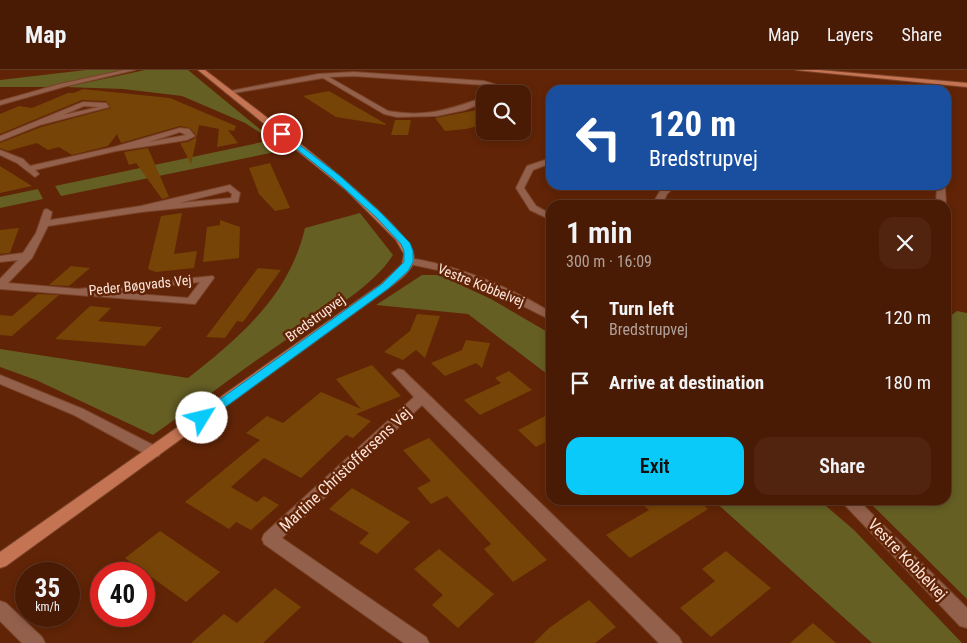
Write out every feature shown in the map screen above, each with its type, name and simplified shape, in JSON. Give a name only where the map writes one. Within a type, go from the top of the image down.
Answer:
[{"type":"street","points":[[0,104],[62,86],[132,70]]},
{"type":"street","points":[[200,70],[337,177],[405,243],[409,251],[409,262]]},
{"type":"street","points":[[799,70],[967,85]]},
{"type":"street","points":[[228,92],[325,76],[354,74],[491,85]]},
{"type":"street","points":[[325,76],[343,88],[393,114],[411,115],[456,110],[476,104]]},
{"type":"street","points":[[0,139],[83,104],[91,103],[106,106],[106,108],[38,124]]},
{"type":"street","points":[[2,154],[33,171],[180,130],[191,136],[116,149]]},
{"type":"street","points":[[546,162],[530,168],[520,188],[533,208],[546,214]]},
{"type":"street","points":[[45,224],[140,209],[235,200],[236,193],[230,188],[140,209]]},
{"type":"street","name":"Peder Bøgvads Vej","points":[[0,285],[28,256],[40,238],[47,212]]},
{"type":"street","points":[[0,259],[28,256]]},
{"type":"street","name":"Vestre Kobbelvej","points":[[409,262],[437,266],[459,273],[546,314]]},
{"type":"street","name":"Bredstrupvej","points":[[0,561],[385,286],[409,262]]},
{"type":"street","name":"Peder Bøgvads Vej","points":[[0,285],[191,302],[209,278],[80,292]]},
{"type":"street","name":"Martine Christoffersens Vej","points":[[398,373],[672,643]]},
{"type":"street","points":[[0,379],[91,419],[154,452]]},
{"type":"street","name":"Martine Christoffersens Vej","points":[[419,643],[270,539],[422,397]]},
{"type":"street","name":"Vestre Kobbelvej","points":[[853,505],[967,620]]},
{"type":"street","points":[[0,609],[34,643]]},
{"type":"shaded area","points":[[86,70],[125,70],[47,87],[0,87],[0,80]]},
{"type":"shaded area","points":[[145,70],[188,70],[285,150],[61,196],[55,186],[272,140],[245,123],[182,96],[123,89],[66,87]]},
{"type":"shaded area","points":[[38,189],[43,199],[0,208],[0,197]]},
{"type":"shaded area","points":[[360,213],[393,255],[371,281],[153,435],[36,380],[0,367],[0,349],[188,378],[244,330],[275,294],[298,252],[305,228]]},
{"type":"shaded area","points":[[422,275],[439,275],[491,299],[546,331],[546,373],[468,314],[376,305]]},
{"type":"shaded area","points":[[957,311],[967,313],[967,599],[872,505],[951,505],[951,315]]},
{"type":"shaded area","points":[[719,505],[825,505],[854,530],[962,643],[872,643]]},
{"type":"building","points":[[83,89],[170,98],[236,126],[234,131],[228,130],[238,143],[217,147],[219,129],[199,125],[197,136],[190,128],[180,126],[121,143],[117,134],[108,146],[72,155],[59,147],[48,150],[37,143],[8,151],[0,148],[0,143],[41,127],[111,108],[106,101],[82,100],[0,134],[0,114],[19,106],[32,108]]},
{"type":"building","points":[[329,91],[386,125],[336,117],[303,96]]},
{"type":"building","points":[[476,110],[476,126],[445,131],[435,118]]},
{"type":"building","points":[[395,120],[411,120],[408,135],[391,135]]},
{"type":"building","points":[[197,137],[191,164],[180,143],[188,142]]},
{"type":"building","points":[[148,148],[169,197],[162,199],[136,163],[129,165],[124,152]]},
{"type":"building","points":[[270,163],[290,208],[275,211],[259,194],[249,168]]},
{"type":"building","points":[[0,166],[32,186],[0,193]]},
{"type":"building","points":[[182,213],[174,254],[197,251],[194,268],[156,272],[148,269],[161,216]]},
{"type":"building","points":[[220,220],[240,227],[239,258],[203,262],[207,227],[220,225]]},
{"type":"building","points":[[19,228],[10,253],[0,254],[0,230]]},
{"type":"building","points":[[71,266],[90,268],[69,286],[49,285]]},
{"type":"building","points":[[258,268],[281,270],[243,322],[237,321],[225,338],[206,337]]},
{"type":"building","points":[[38,294],[59,295],[12,336],[0,335],[0,315],[12,316]]},
{"type":"building","points":[[90,306],[111,308],[98,321],[162,327],[145,346],[55,339]]},
{"type":"building","points":[[417,314],[440,316],[425,358],[416,350],[403,360],[384,352],[410,331]]},
{"type":"building","points":[[466,340],[490,343],[482,368],[476,363],[445,376],[431,363],[462,350]]},
{"type":"building","points":[[372,365],[401,396],[356,414],[371,421],[353,438],[346,435],[301,478],[264,458],[231,487],[257,502],[264,496],[279,505],[251,530],[236,522],[229,529],[185,502],[260,440],[246,433],[267,416],[283,423],[321,392],[361,409],[336,379]]},
{"type":"building","points":[[509,371],[532,390],[480,415],[464,400],[501,383],[495,378]]},
{"type":"building","points":[[546,416],[546,442],[536,447],[518,430]]},
{"type":"building","points":[[429,438],[547,560],[513,582],[484,549],[491,544],[447,496],[431,504],[417,488],[431,481],[403,450]]},
{"type":"building","points":[[352,488],[410,522],[377,554],[359,543],[369,533],[329,509]]},
{"type":"building","points":[[644,505],[704,505],[708,509],[630,558],[606,535],[649,510]]},
{"type":"building","points":[[160,531],[220,572],[186,602],[155,580],[155,562],[131,562],[125,558]]},
{"type":"building","points":[[439,549],[494,594],[458,628],[432,605],[443,595],[414,569]]},
{"type":"building","points":[[726,551],[771,588],[711,637],[680,608],[715,581],[702,569]]},
{"type":"building","points":[[275,588],[301,607],[263,643],[191,643],[224,614],[237,623]]},
{"type":"building","points":[[589,600],[616,627],[595,643],[534,643],[549,628]]},
{"type":"building","points":[[813,623],[836,643],[790,643]]},
{"type":"route","points":[[202,418],[385,286],[409,262],[409,251],[405,243],[378,215],[337,177],[282,134]]}]
